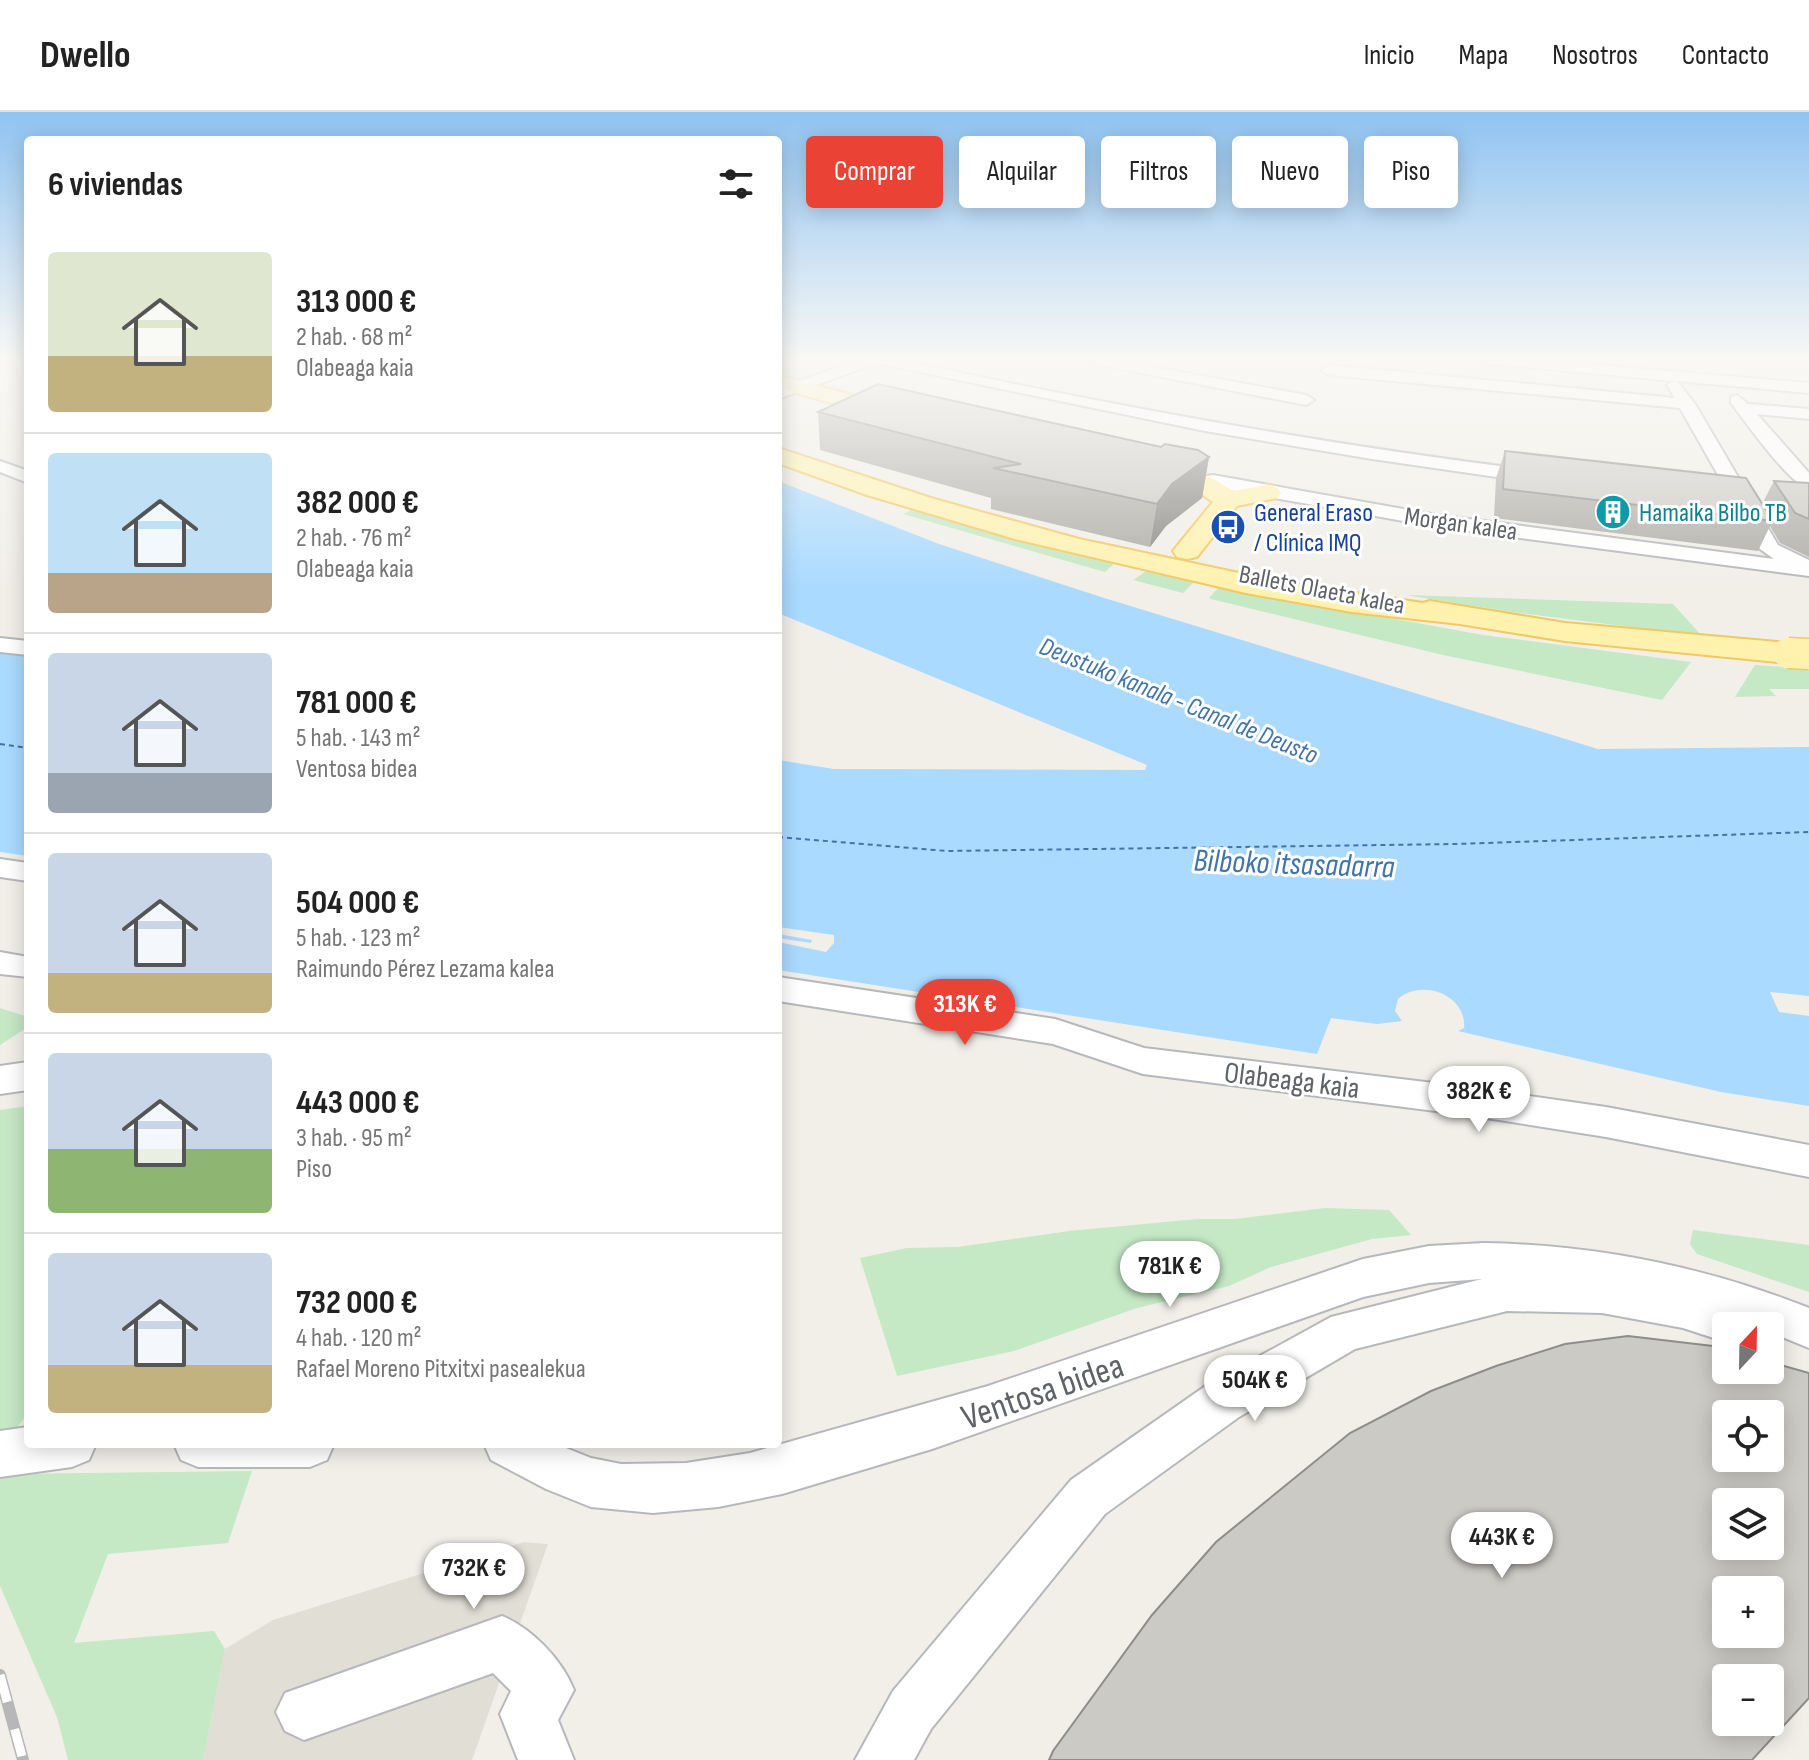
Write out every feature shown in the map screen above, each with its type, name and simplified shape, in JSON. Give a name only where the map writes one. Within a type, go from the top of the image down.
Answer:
[{"type":"main road","name":"Ballets Olaeta kalea","points":[[782,456],[955,513],[1060,543],[1242,584],[1384,607],[1459,615]]},
{"type":"main road","points":[[1122,466],[1214,488],[1261,469]]},
{"type":"main road","points":[[1187,551],[1214,488]]},
{"type":"main road","name":"Ballets Olaeta kalea","points":[[955,513],[991,518],[1127,552],[1169,555],[1187,551],[1195,559],[1216,569],[1459,615],[1565,632],[1799,654]]},
{"type":"street","points":[[1186,435],[1261,469],[1554,479]]},
{"type":"street","points":[[1261,469],[1283,435]]},
{"type":"street","points":[[1704,435],[1770,549],[1809,568]]},
{"type":"street","points":[[1765,435],[1808,484]]},
{"type":"street","points":[[1781,455],[1809,457]]},
{"type":"street","points":[[0,466],[24,475]]},
{"type":"street","name":"Morgan kalea","points":[[1261,469],[1437,521],[1774,566],[1809,568]]},
{"type":"street","points":[[1715,497],[1763,501]]},
{"type":"street","points":[[0,645],[24,648]]},
{"type":"street","points":[[0,868],[24,871]]},
{"type":"street","name":"Olabeaga kaia","points":[[782,990],[1055,1032],[1143,1061],[1606,1122],[1809,1161]]},
{"type":"street","points":[[0,1080],[24,1077]]},
{"type":"street","name":"Ventosa bidea","points":[[515,1448],[557,1471],[617,1488],[681,1490],[793,1467],[924,1429],[1319,1292],[1380,1274],[1440,1266],[1494,1261],[1619,1270],[1699,1288],[1772,1311],[1809,1328]]},
{"type":"street","points":[[883,1760],[912,1710],[1088,1497],[1223,1401],[1346,1331],[1507,1292],[1602,1294],[1683,1309],[1712,1318]]},
{"type":"street","points":[[1784,1340],[1809,1349]]},
{"type":"street","points":[[0,1454],[43,1448]]},
{"type":"street","points":[[304,1712],[502,1643],[547,1690],[528,1714],[543,1750]]},
{"type":"shaded area","points":[[524,1542],[548,1544],[472,1760],[203,1760],[225,1649],[273,1620]]},
{"type":"green space","points":[[912,510],[1115,563],[1105,572],[903,514]]},
{"type":"green space","points":[[1148,570],[1195,581],[1183,593],[1133,580]]},
{"type":"green space","points":[[1219,587],[1483,635],[1691,662],[1662,700],[1443,655],[1209,598]]},
{"type":"green space","points":[[1406,595],[1673,604],[1702,636],[1512,612]]},
{"type":"green space","points":[[1755,665],[1809,669],[1809,689],[1769,689],[1776,696],[1735,697]]},
{"type":"green space","points":[[0,1008],[24,1016],[24,1030],[0,1045]]},
{"type":"green space","points":[[24,1107],[24,1418],[8,1439],[0,1439],[0,1110]]},
{"type":"green space","points":[[1325,1208],[1389,1210],[1411,1235],[1372,1239],[1271,1267],[1229,1286],[1137,1308],[1014,1351],[897,1376],[860,1258],[907,1248],[958,1247],[1069,1231],[1198,1219],[1235,1219]]},
{"type":"green space","points":[[1693,1230],[1809,1245],[1809,1292],[1697,1254],[1690,1244]]},
{"type":"green space","points":[[252,1471],[228,1543],[108,1554],[74,1643],[214,1631],[225,1649],[203,1760],[68,1760],[57,1717],[0,1586],[0,1474]]},
{"type":"water","points":[[782,483],[939,544],[1101,597],[1598,749],[1809,747],[1809,996],[1770,992],[1779,1012],[1809,1016],[1809,1106],[1721,1092],[1458,1031],[1464,1028],[1458,1007],[1451,999],[1430,990],[1408,993],[1398,999],[1395,1011],[1402,1021],[1377,1024],[1331,1018],[1317,1054],[782,971],[782,761],[834,769],[1145,770],[1147,765],[782,615]]},
{"type":"water","points":[[0,653],[24,656],[24,855],[0,852]]},
{"type":"pier","points":[[782,928],[834,935],[834,943],[826,952],[782,943],[782,939],[811,943],[812,940],[782,935]]},
{"type":"building","points":[[907,435],[1107,435],[1161,447],[1165,444],[1198,450],[1209,457],[1172,484],[1157,504],[993,468],[1021,464]]},
{"type":"building","points":[[1505,451],[1746,478],[1773,521],[1503,489]]},
{"type":"building","points":[[1774,481],[1809,483],[1809,519],[1795,513]]},
{"type":"building","points":[[1628,1336],[1712,1346],[1712,1384],[1784,1384],[1784,1366],[1809,1373],[1809,1698],[1784,1725],[1784,1664],[1712,1664],[1712,1736],[1774,1736],[1752,1760],[1049,1760],[1152,1615],[1216,1542],[1350,1433],[1431,1391],[1565,1344]]},
{"type":"ferry route","points":[[0,744],[24,747]]},
{"type":"ferry route","points":[[782,837],[947,851],[1456,844],[1809,832]]},
{"type":"railway","points":[[0,1675],[23,1760]]},
{"type":"place","name":"Hamaika Bilbo TB","points":[[1613,512]]},
{"type":"place","name":"General Eraso / Clínica IMQ","points":[[1228,527]]},
{"type":"water label","name":"Deustuko kanala - Canal de Deusto","points":[[1179,700]]},
{"type":"water label","name":"Bilboko itsasadarra","points":[[1294,863]]}]
